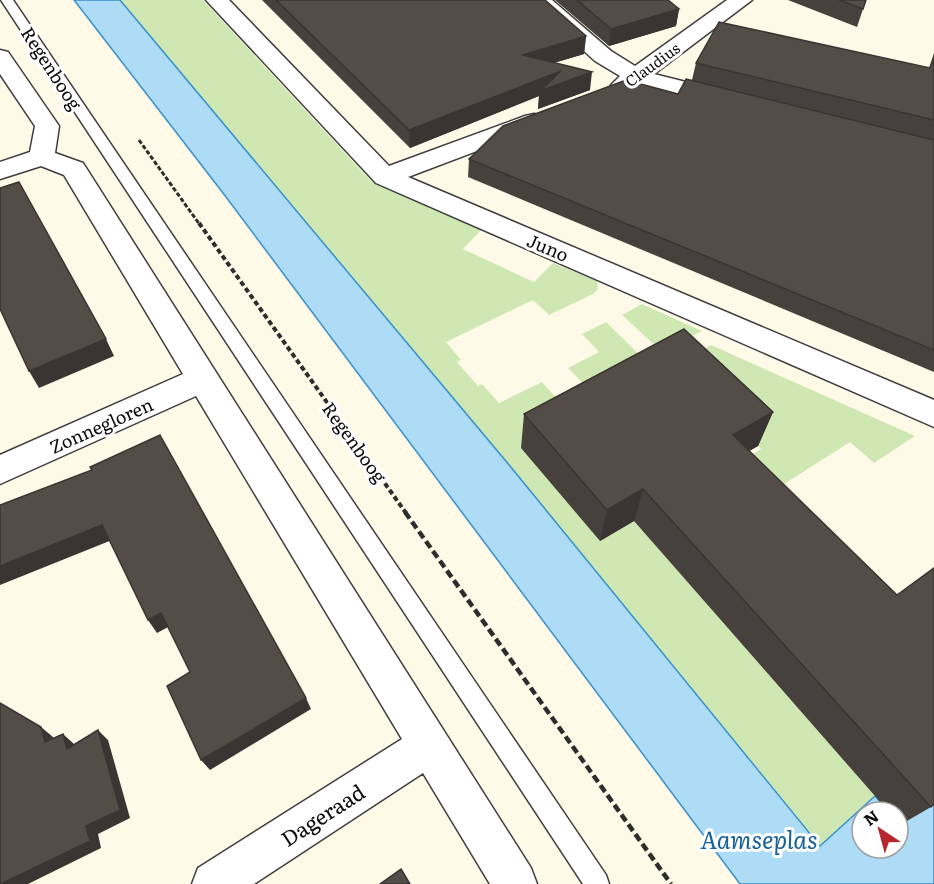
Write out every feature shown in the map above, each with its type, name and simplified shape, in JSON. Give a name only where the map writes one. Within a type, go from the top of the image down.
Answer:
[{"type":"street","name":"Juno","points":[[217,0],[386,177],[934,414]]},
{"type":"street","points":[[539,0],[603,56],[635,76],[744,104]]},
{"type":"street","name":"Claudius","points":[[604,94],[615,90],[741,0]]},
{"type":"street","name":"Regenboog","points":[[0,57],[47,126],[46,142],[41,157]]},
{"type":"street","points":[[386,177],[551,115]]},
{"type":"street","points":[[0,171],[41,157],[74,170],[201,380],[289,516],[515,884]]},
{"type":"street","name":"Zonnegloren","points":[[0,470],[201,380]]},
{"type":"street","name":"Dageraad","points":[[214,884],[429,745]]},
{"type":"lane","name":"Regenboog","points":[[7,0],[597,884]]},
{"type":"path","name":"Regenboog","points":[[137,136],[671,884]]},
{"type":"green space","points":[[120,0],[203,0],[371,181],[481,230],[463,249],[534,282],[553,263],[597,281],[598,289],[593,294],[549,315],[533,300],[446,342],[461,360],[457,362],[478,386],[482,384],[499,403],[542,382],[575,418],[634,521],[875,796],[871,800],[850,800],[850,819],[821,846],[510,466]]},
{"type":"green space","points":[[642,304],[702,331],[661,351],[622,315]]},
{"type":"green space","points":[[606,322],[645,360],[589,389],[568,368],[599,352],[582,334]]},
{"type":"green space","points":[[711,345],[915,436],[874,463],[850,442],[781,486],[731,468],[761,449],[674,365]]},
{"type":"water","name":"Aamseplas","points":[[74,0],[120,0],[510,466],[820,846],[850,819],[850,860],[910,860],[910,817],[934,796],[934,884],[740,884],[223,193]]},
{"type":"building","points":[[276,0],[545,0],[586,36],[523,55],[592,72],[540,91],[561,71],[409,130]]},
{"type":"building","points":[[577,0],[668,0],[679,9],[611,29]]},
{"type":"building","points":[[839,0],[866,0],[863,9]]},
{"type":"building","points":[[719,22],[930,68],[934,58],[934,120],[696,63]]},
{"type":"building","points":[[686,79],[934,140],[934,350],[469,159],[503,126],[626,80],[678,94]]},
{"type":"building","points":[[19,182],[106,339],[29,371],[0,309],[0,188]]},
{"type":"building","points":[[684,329],[773,412],[733,435],[897,595],[934,568],[934,804],[931,807],[643,489],[607,510],[524,414]]},
{"type":"building","points":[[160,435],[306,698],[201,760],[167,686],[190,672],[161,613],[148,620],[102,525],[0,566],[0,505],[92,470],[90,467]]},
{"type":"building","points":[[0,703],[41,727],[45,742],[63,734],[67,749],[98,730],[120,810],[86,826],[90,841],[1,884],[0,884]]},
{"type":"building","points":[[401,869],[410,884],[380,884]]}]
